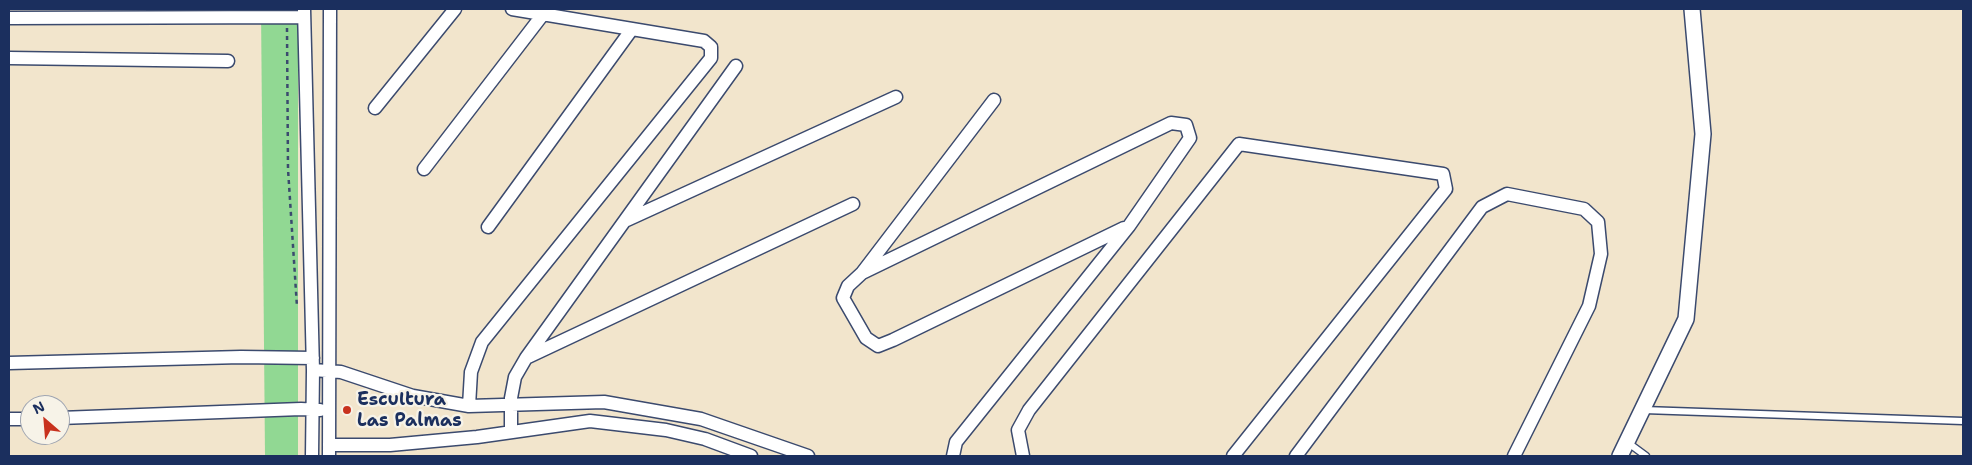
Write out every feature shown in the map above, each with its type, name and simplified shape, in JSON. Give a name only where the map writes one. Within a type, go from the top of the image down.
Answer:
[{"type":"street","points":[[330,9],[329,450],[511,432],[590,421],[666,430],[705,439],[731,453],[751,456]]},
{"type":"street","points":[[375,108],[456,9]]},
{"type":"street","points":[[469,406],[471,372],[482,342],[711,58],[711,47],[704,41],[512,9]]},
{"type":"street","points":[[1620,456],[1644,410],[1686,319],[1703,134],[1692,9]]},
{"type":"street","points":[[11,15],[221,12],[287,18],[304,13],[313,364],[312,456]]},
{"type":"street","points":[[424,169],[544,13]]},
{"type":"street","points":[[488,227],[632,29]]},
{"type":"street","points":[[9,58],[228,61]]},
{"type":"street","points":[[511,432],[511,404],[515,377],[526,358],[736,66]]},
{"type":"street","points":[[625,221],[896,97]]},
{"type":"street","points":[[994,100],[862,273],[848,286],[843,298],[866,338],[878,346],[1129,226]]},
{"type":"street","points":[[862,273],[1172,123],[1186,125],[1190,138],[1129,226],[956,442],[953,456]]},
{"type":"street","points":[[1023,456],[1018,430],[1029,410],[1239,144],[1443,174],[1446,189],[1233,456]]},
{"type":"street","points":[[1296,456],[1482,208],[1507,194],[1584,209],[1598,222],[1601,254],[1588,306],[1514,456]]},
{"type":"street","points":[[526,358],[853,204]]},
{"type":"street","points":[[9,362],[241,357],[313,364],[413,396],[469,406],[604,402],[701,419],[808,456]]},
{"type":"street","points":[[70,418],[329,411]]},
{"type":"street","points":[[731,453],[739,431]]},
{"type":"lane","points":[[1644,410],[1963,421]]},
{"type":"lane","points":[[1627,442],[1646,456]]},
{"type":"path","points":[[287,18],[288,169],[297,308]]},
{"type":"green space","points":[[261,9],[298,9],[298,456],[265,456]]},
{"type":"place","name":"Escultura Las Palmas","points":[[347,410]]}]
